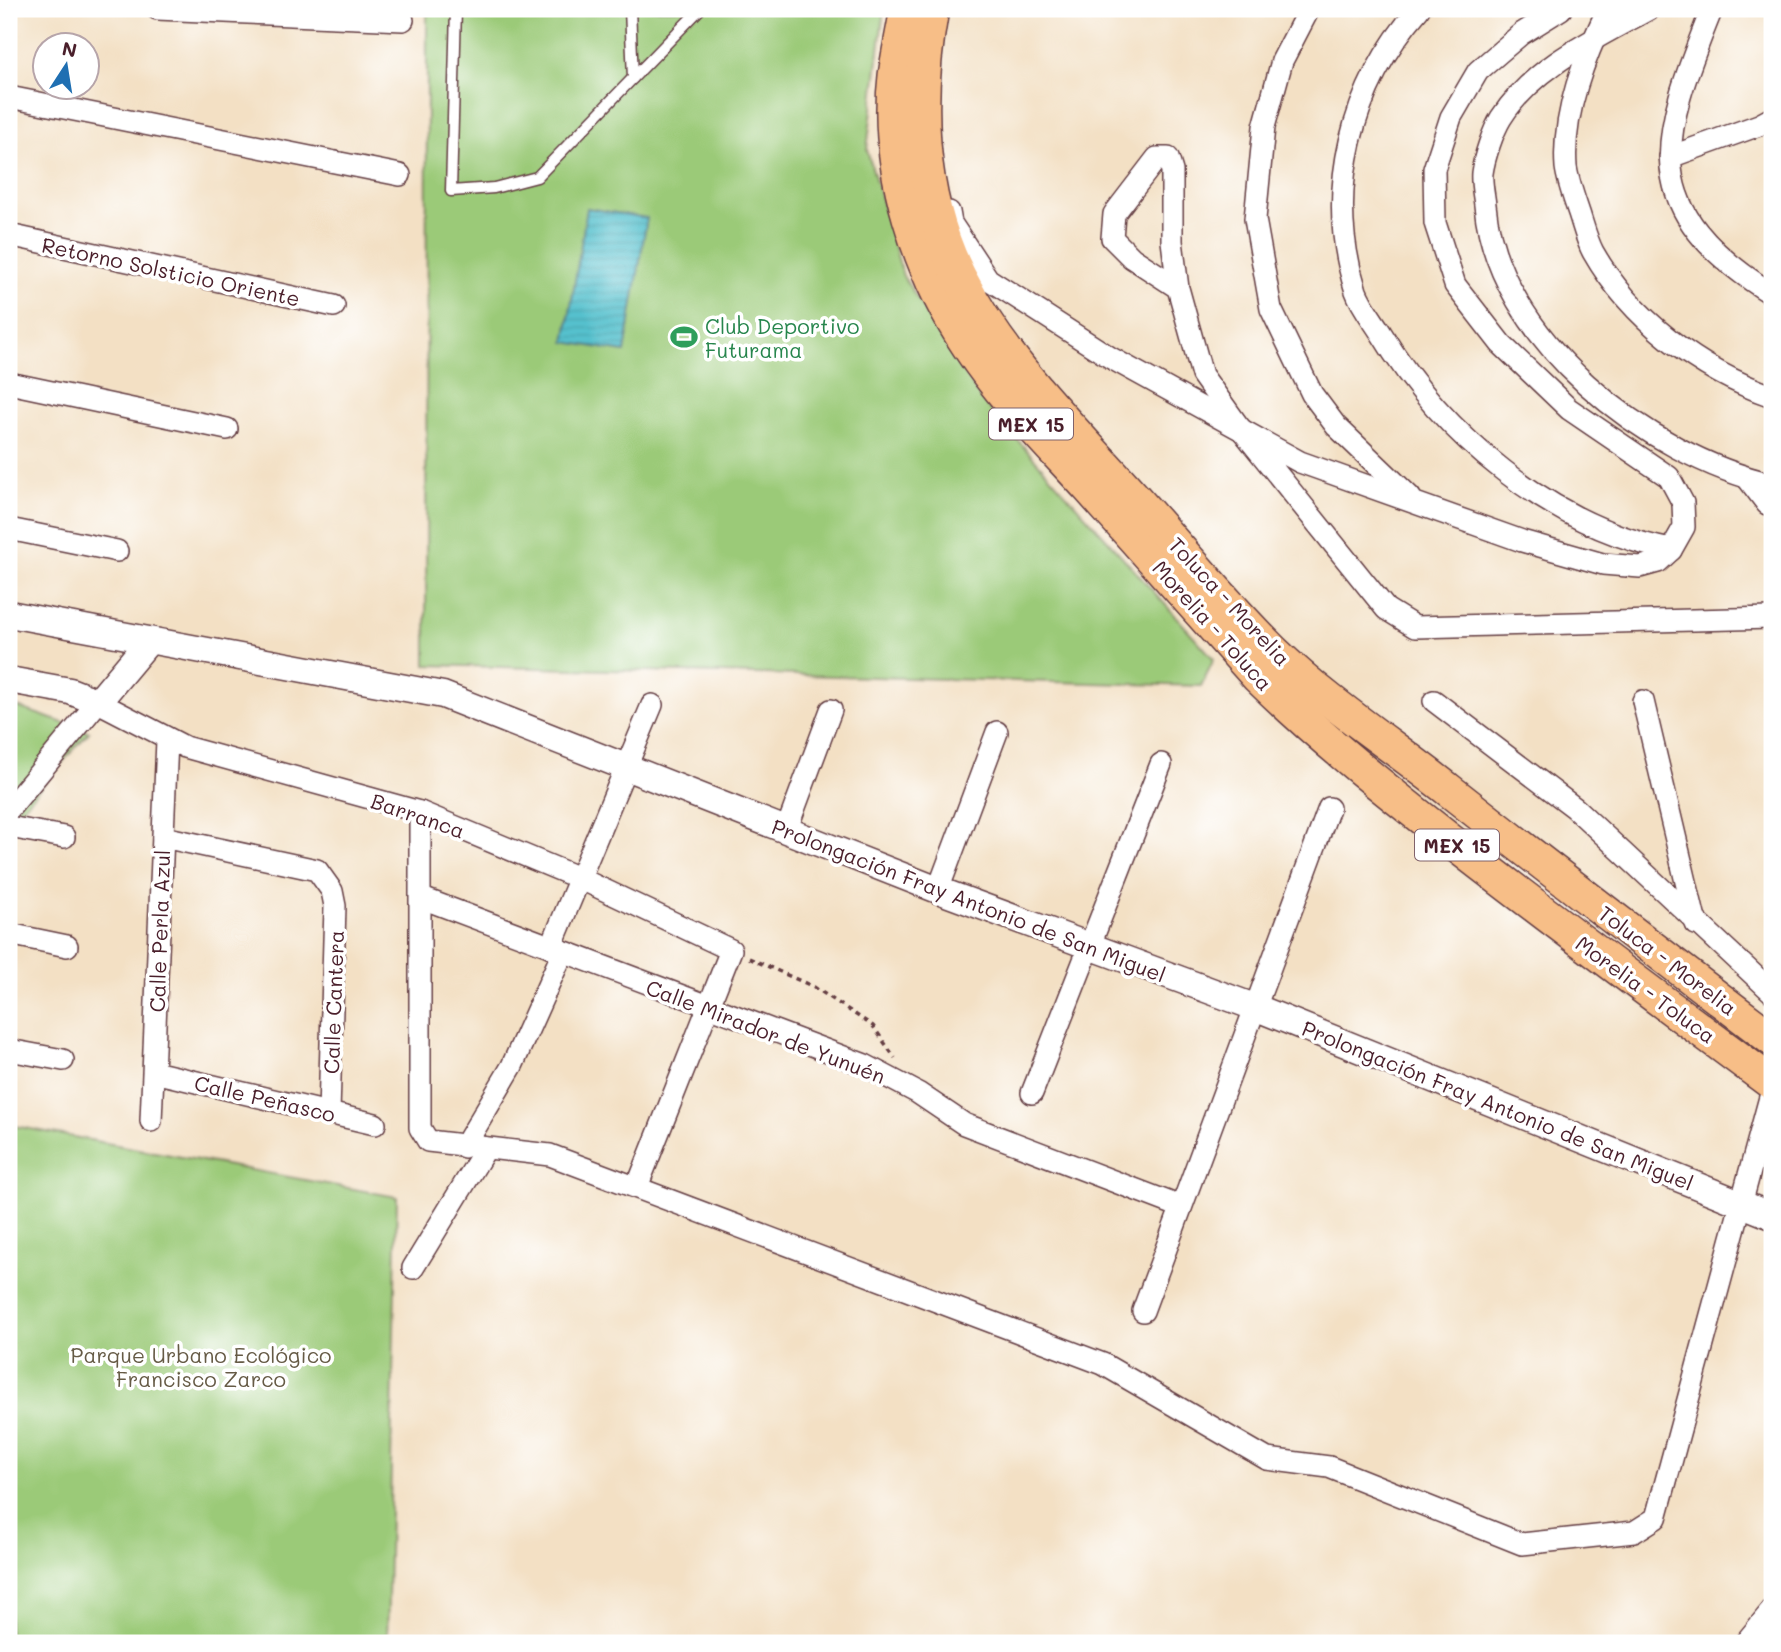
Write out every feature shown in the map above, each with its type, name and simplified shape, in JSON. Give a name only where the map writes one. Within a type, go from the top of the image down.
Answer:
[{"type":"main road","name":"Morelia - Toluca","points":[[907,9],[895,77],[896,142],[915,233],[934,284],[968,346],[1010,401],[1258,677],[1340,754],[1573,936],[1772,1083]]},
{"type":"main road","name":"Toluca - Morelia","points":[[933,9],[922,82],[922,125],[937,213],[958,275],[1000,345],[1038,391],[1273,651],[1772,1041]]},
{"type":"main road","points":[[1340,754],[1427,807],[1559,913],[1566,913],[1580,893]]},
{"type":"main road","points":[[1573,936],[1588,925],[1598,924],[1691,995],[1772,1041]]},
{"type":"street","points":[[157,9],[403,19]]},
{"type":"street","points":[[1309,9],[1282,61],[1264,127],[1255,219],[1271,309],[1312,394],[1336,426],[1416,503]]},
{"type":"street","points":[[1419,9],[1396,34],[1363,94],[1345,155],[1342,218],[1357,293],[1398,361],[1454,425],[1518,482],[1584,522],[1641,544],[1671,550]]},
{"type":"street","points":[[922,125],[931,134],[951,223],[988,279],[1111,358],[1300,462],[1522,541],[1603,564],[1640,567],[1658,562],[1671,550],[1684,527],[1683,503],[1669,477],[1569,409],[1501,344],[1455,285],[1434,223],[1434,169],[1451,117],[1478,71],[1521,34],[1560,9]]},
{"type":"street","points":[[1608,9],[1593,40],[1575,92],[1567,140],[1566,168],[1592,251],[1625,299],[1667,337],[1714,368],[1772,396]]},
{"type":"street","points":[[1649,9],[1593,40],[1534,79],[1500,119],[1482,172],[1487,229],[1500,270],[1555,356],[1609,403],[1667,442],[1748,479],[1772,484]]},
{"type":"street","points":[[1712,9],[1675,108],[1670,157],[1676,194],[1697,233],[1733,270],[1772,295]]},
{"type":"street","points":[[9,97],[400,175]]},
{"type":"street","points":[[1670,157],[1772,118]]},
{"type":"street","points":[[1178,288],[1132,258],[1112,237],[1114,214],[1157,158],[1168,158],[1172,171],[1172,241],[1178,288],[1202,375],[1237,425],[1386,609],[1415,627],[1772,618]]},
{"type":"street","name":"Retorno Solsticio Oriente","points":[[9,235],[334,306]]},
{"type":"street","points":[[9,383],[227,429]]},
{"type":"street","points":[[1352,482],[1363,453]]},
{"type":"street","points":[[1748,479],[1767,504],[1772,504]]},
{"type":"street","points":[[1576,556],[1584,522]]},
{"type":"street","points":[[9,529],[117,551]]},
{"type":"street","name":"Prolongación Fray Antonio de San Miguel","points":[[9,614],[443,695],[625,769],[939,890],[1257,1008],[1772,1216]]},
{"type":"street","points":[[9,810],[149,641]]},
{"type":"street","points":[[13,687],[70,691],[98,702]]},
{"type":"street","points":[[1434,701],[1575,808],[1696,924],[1772,992]]},
{"type":"street","points":[[1643,701],[1696,924]]},
{"type":"street","name":"Barranca","points":[[98,702],[167,740],[420,812],[579,878],[731,950]]},
{"type":"street","points":[[413,1268],[475,1148],[512,1066],[557,950],[579,878],[652,705]]},
{"type":"street","points":[[786,831],[831,710]]},
{"type":"street","points":[[939,890],[996,732]]},
{"type":"street","name":"Calle Perla Azul","points":[[151,1121],[167,740]]},
{"type":"street","points":[[1032,1093],[1161,764]]},
{"type":"street","points":[[1143,1311],[1329,808]]},
{"type":"street","points":[[420,812],[422,898],[419,1128],[428,1141],[550,1155],[637,1187],[1103,1364],[1267,1459],[1329,1467],[1522,1544],[1634,1532],[1656,1518],[1772,1090]]},
{"type":"street","points":[[9,827],[64,837]]},
{"type":"street","name":"Calle Cantera","points":[[163,837],[317,870],[332,891],[335,906],[329,1113]]},
{"type":"street","name":"Calle Mirador de Yunuén","points":[[422,898],[707,1008],[865,1065],[918,1093],[964,1124],[1181,1207]]},
{"type":"street","points":[[9,934],[67,946]]},
{"type":"street","points":[[637,1187],[731,950]]},
{"type":"street","points":[[9,1050],[63,1060]]},
{"type":"street","name":"Calle Peñasco","points":[[154,1072],[375,1124]]},
{"type":"street","points":[[1745,1643],[1772,1610]]},
{"type":"lane","points":[[456,9],[451,191],[494,188],[537,177],[700,9]]},
{"type":"lane","points":[[633,78],[630,13],[639,9]]},
{"type":"path","points":[[731,950],[814,987],[854,1013],[873,1026],[896,1060]]},
{"type":"green space","name":"Club Deportivo Futurama","points":[[427,9],[884,9],[867,150],[903,276],[980,398],[1214,659],[1201,686],[426,665]]},
{"type":"green space","points":[[9,704],[89,732],[9,823]]},
{"type":"green space","name":"Parque Urbano Ecológico Francisco Zarco","points":[[9,1125],[397,1197],[387,1643],[9,1643]]},
{"type":"water","points":[[587,208],[647,218],[625,352],[565,342]]},
{"type":"place","name":"Club Deportivo Futurama","points":[[684,337]]}]
